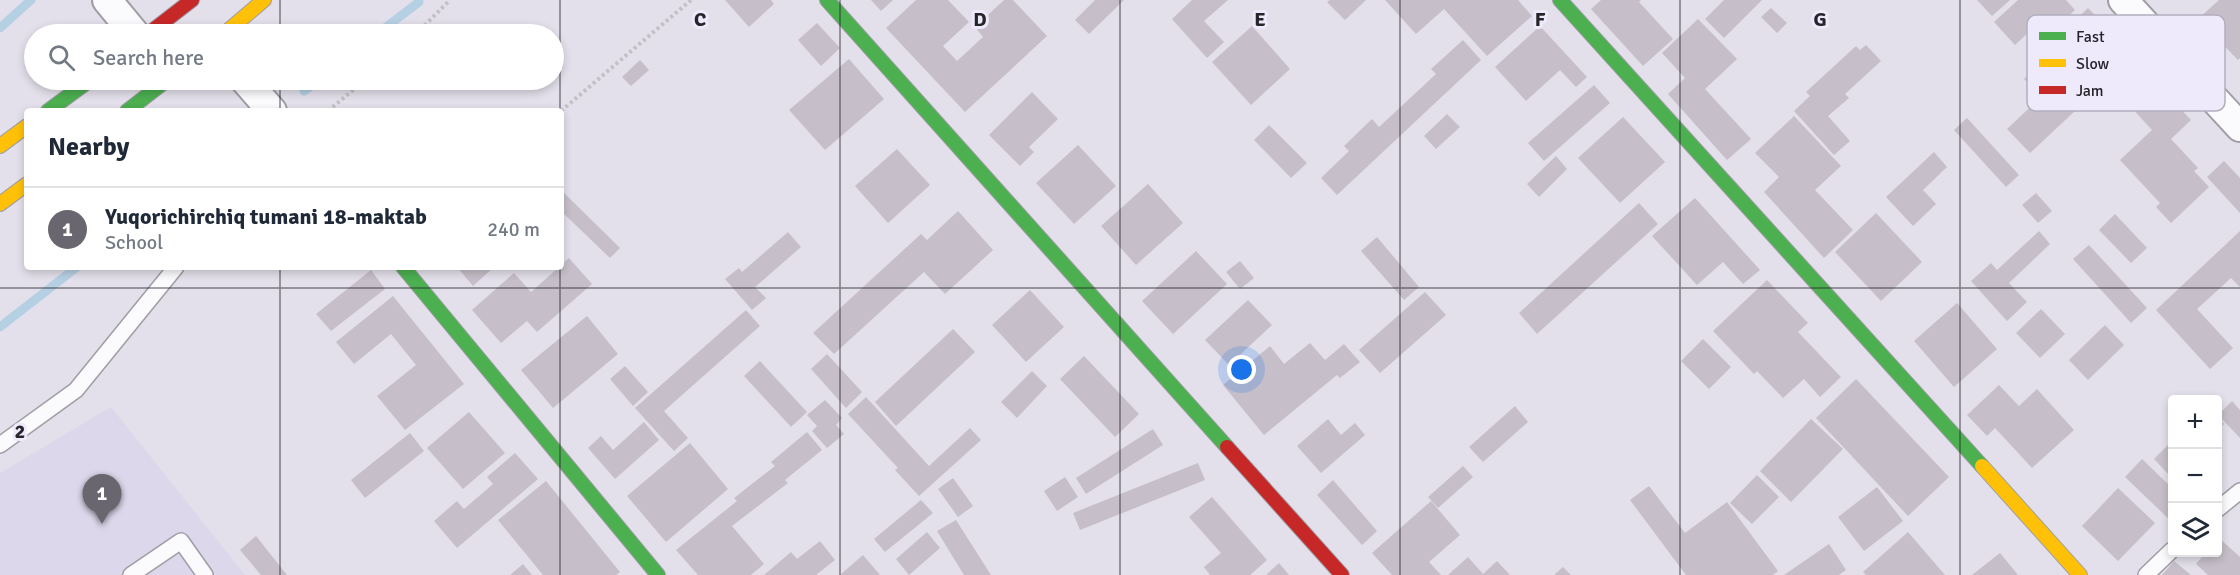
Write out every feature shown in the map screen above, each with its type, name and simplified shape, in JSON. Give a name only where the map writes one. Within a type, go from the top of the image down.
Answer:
[{"type":"main road","points":[[161,24],[192,0]]},
{"type":"main road","points":[[236,24],[264,0]]},
{"type":"main road","points":[[827,0],[1342,575]]},
{"type":"main road","points":[[1560,0],[2080,575]]},
{"type":"main road","points":[[52,108],[76,90]]},
{"type":"main road","points":[[130,108],[154,90]]},
{"type":"main road","points":[[0,146],[24,128]]},
{"type":"main road","points":[[0,204],[24,186]]},
{"type":"main road","points":[[405,270],[658,575]]},
{"type":"street","points":[[107,0],[127,24]]},
{"type":"street","points":[[2123,0],[2137,15]]},
{"type":"street","points":[[254,90],[269,108]]},
{"type":"street","points":[[2225,111],[2240,127]]},
{"type":"lane","points":[[0,445],[76,390],[174,270]]},
{"type":"lane","points":[[2222,505],[2240,491]]},
{"type":"lane","points":[[131,575],[181,541],[205,575]]},
{"type":"lane","points":[[2146,575],[2168,554]]},
{"type":"path","points":[[426,24],[450,0]]},
{"type":"path","points":[[564,108],[691,0]]},
{"type":"path","points":[[332,108],[353,90]]},
{"type":"shaded area","points":[[111,407],[245,575],[0,575],[0,473]]},
{"type":"building","points":[[725,0],[771,0],[774,4],[749,27]]},
{"type":"building","points":[[871,0],[893,0],[881,11]]},
{"type":"building","points":[[916,0],[948,0],[969,22],[943,46],[957,61],[983,37],[975,27],[1004,0],[1013,0],[1047,36],[965,112],[886,28]]},
{"type":"building","points":[[1095,0],[1124,0],[1089,34],[1075,20]]},
{"type":"building","points":[[1192,0],[1228,0],[1204,21],[1224,42],[1207,58],[1172,19]]},
{"type":"building","points":[[1330,0],[1366,0],[1345,20],[1327,2]]},
{"type":"building","points":[[1385,0],[1518,0],[1532,16],[1487,56],[1444,9],[1416,34]]},
{"type":"building","points":[[1601,0],[1641,0],[1639,2],[1673,39],[1643,66],[1591,9]]},
{"type":"building","points":[[1724,0],[1762,0],[1724,38],[1705,19]]},
{"type":"building","points":[[1977,0],[2010,0],[1992,16]]},
{"type":"building","points":[[2018,0],[2066,0],[2075,10],[2070,15],[2027,15],[2027,34],[2015,45],[1994,22]]},
{"type":"building","points":[[2219,0],[2240,0],[2240,58],[2238,60],[2225,47],[2225,15],[2202,15]]},
{"type":"building","points":[[1771,8],[1787,23],[1777,33],[1761,17]]},
{"type":"building","points":[[2088,8],[2095,15],[2081,15]]},
{"type":"building","points":[[1698,19],[1737,59],[1705,89],[1751,139],[1727,160],[1668,94],[1685,78],[1662,53]]},
{"type":"building","points":[[817,23],[840,48],[821,66],[798,40]]},
{"type":"building","points":[[1252,26],[1290,69],[1251,105],[1212,62]]},
{"type":"building","points":[[1540,26],[1587,77],[1576,87],[1560,70],[1526,101],[1495,67]]},
{"type":"building","points":[[1463,40],[1481,60],[1337,195],[1321,178],[1349,151],[1344,146],[1372,119],[1379,127],[1436,74],[1431,69]]},
{"type":"building","points":[[1866,45],[1881,61],[1845,94],[1849,98],[1828,116],[1850,141],[1834,155],[1794,111],[1810,96],[1806,92],[1856,46],[1860,50]]},
{"type":"building","points":[[849,59],[884,99],[825,150],[789,110]]},
{"type":"building","points":[[640,60],[649,70],[631,86],[622,77]]},
{"type":"building","points":[[1594,85],[1610,103],[1544,161],[1528,143]]},
{"type":"building","points":[[1032,92],[1058,119],[1029,147],[1034,152],[1020,166],[989,135]]},
{"type":"building","points":[[2027,110],[2075,111],[2030,153],[2007,129]]},
{"type":"building","points":[[2135,111],[2183,111],[2191,120],[2171,139],[2198,168],[2194,171],[2209,187],[2171,223],[2156,207],[2160,203],[2120,160],[2152,130]]},
{"type":"building","points":[[1447,114],[1460,127],[1436,149],[1424,136]]},
{"type":"building","points":[[1794,116],[1841,166],[1815,190],[1853,230],[1824,258],[1764,192],[1779,177],[1755,153]]},
{"type":"building","points":[[1623,117],[1665,162],[1620,203],[1578,158]]},
{"type":"building","points":[[1967,118],[2019,175],[2006,187],[1954,130]]},
{"type":"building","points":[[1269,125],[1307,163],[1291,178],[1254,140]]},
{"type":"building","points":[[1078,145],[1116,186],[1074,224],[1036,183]]},
{"type":"building","points":[[897,149],[930,185],[888,223],[855,186]]},
{"type":"building","points":[[1934,152],[1947,167],[1923,190],[1936,204],[1913,226],[1886,197]]},
{"type":"building","points":[[1556,156],[1567,169],[1539,197],[1527,184]]},
{"type":"building","points":[[2224,161],[2240,178],[2240,213],[2207,177]]},
{"type":"building","points":[[1148,184],[1183,223],[1136,265],[1101,226]]},
{"type":"building","points":[[564,193],[620,248],[610,258],[564,214]]},
{"type":"building","points":[[2036,193],[2052,211],[2038,223],[2022,205]]},
{"type":"building","points":[[1695,198],[1760,270],[1743,284],[1723,262],[1697,285],[1652,236]]},
{"type":"building","points":[[1639,203],[1658,224],[1537,334],[1519,313]]},
{"type":"building","points":[[958,211],[993,250],[945,294],[924,272],[834,354],[813,333],[921,234],[927,240]]},
{"type":"building","points":[[1876,213],[1922,262],[1881,301],[1835,252]]},
{"type":"building","points":[[2115,214],[2147,248],[2131,263],[2099,230]]},
{"type":"building","points":[[2039,231],[2050,244],[2009,283],[2027,302],[2007,321],[1971,281],[1991,263],[1997,270]]},
{"type":"building","points":[[2240,231],[2240,287],[2231,278],[2197,309],[2233,348],[2210,369],[2156,310]]},
{"type":"building","points":[[788,232],[801,247],[755,287],[766,298],[752,310],[725,279],[739,268],[742,272]]},
{"type":"building","points":[[1377,237],[1419,287],[1404,300],[1361,251]]},
{"type":"building","points":[[2089,245],[2147,308],[2131,323],[2073,259]]},
{"type":"building","points":[[1196,251],[1227,284],[1173,334],[1142,301]]},
{"type":"building","points":[[569,258],[592,284],[537,332],[527,321],[501,343],[472,310],[514,273],[531,292],[556,270],[564,270],[564,262]]},
{"type":"building","points":[[1240,261],[1254,278],[1240,289],[1226,272]]},
{"type":"building","points":[[371,270],[385,289],[331,331],[316,314]]},
{"type":"building","points":[[460,270],[491,270],[473,286]]},
{"type":"building","points":[[1767,280],[1808,323],[1798,332],[1841,377],[1820,397],[1804,379],[1783,398],[1757,371],[1754,374],[1713,331]]},
{"type":"building","points":[[1030,290],[1064,327],[1026,362],[992,325]]},
{"type":"building","points":[[1425,292],[1446,315],[1380,373],[1359,350]]},
{"type":"building","points":[[393,296],[464,384],[405,430],[377,396],[416,365],[391,334],[354,364],[336,342]]},
{"type":"building","points":[[1248,300],[1272,325],[1229,365],[1205,340]]},
{"type":"building","points":[[1957,303],[1997,349],[1954,387],[1914,341]]},
{"type":"building","points":[[2041,309],[2065,334],[2040,358],[2016,333]]},
{"type":"building","points":[[746,310],[760,326],[664,411],[688,438],[674,451],[635,408]]},
{"type":"building","points":[[587,316],[618,354],[553,408],[521,370]]},
{"type":"building","points":[[2105,325],[2124,345],[2088,380],[2069,360]]},
{"type":"building","points":[[953,329],[975,352],[896,426],[875,402]]},
{"type":"building","points":[[1703,339],[1731,367],[1709,389],[1681,361]]},
{"type":"building","points":[[1310,343],[1325,360],[1344,344],[1360,362],[1340,378],[1337,375],[1264,435],[1223,385],[1270,346],[1284,364]]},
{"type":"building","points":[[827,354],[862,392],[846,408],[811,369]]},
{"type":"building","points":[[1084,356],[1139,414],[1115,437],[1060,379]]},
{"type":"building","points":[[760,361],[807,412],[791,427],[744,376]]},
{"type":"building","points":[[625,366],[648,392],[633,406],[610,379]]},
{"type":"building","points":[[1032,371],[1047,386],[1017,418],[1001,402]]},
{"type":"building","points":[[1856,379],[1949,477],[1908,516],[1816,418]]},
{"type":"building","points":[[1999,385],[2019,406],[2037,389],[2074,430],[2032,468],[1995,428],[1987,436],[1967,415]]},
{"type":"building","points":[[866,397],[929,466],[970,428],[981,440],[919,496],[895,470],[898,468],[848,414]]},
{"type":"building","points":[[825,400],[842,418],[836,425],[844,434],[827,448],[812,431],[817,426],[807,415]]},
{"type":"building","points":[[2232,401],[2240,410],[2240,438],[2222,419],[2222,411]]},
{"type":"building","points":[[1515,406],[1528,422],[1483,462],[1469,447]]},
{"type":"building","points":[[469,412],[505,453],[463,489],[427,448]]},
{"type":"building","points":[[1328,419],[1341,435],[1355,423],[1365,435],[1321,473],[1297,446]]},
{"type":"building","points":[[1811,419],[1843,449],[1791,502],[1760,471]]},
{"type":"building","points":[[644,422],[659,440],[615,479],[588,448],[601,436],[613,450]]},
{"type":"building","points":[[1153,429],[1163,445],[1086,494],[1076,478]]},
{"type":"building","points":[[807,432],[822,450],[785,480],[788,483],[732,526],[764,564],[751,575],[698,575],[676,550],[737,501],[734,498],[775,466],[771,462]]},
{"type":"building","points":[[410,433],[424,451],[365,498],[351,480]]},
{"type":"building","points":[[690,443],[728,489],[666,542],[627,496]]},
{"type":"building","points":[[2168,445],[2168,474],[2154,459]]},
{"type":"building","points":[[515,453],[538,479],[457,548],[434,521],[457,501],[464,509],[493,484],[487,477]]},
{"type":"building","points":[[2142,459],[2168,484],[2168,518],[2125,477]]},
{"type":"building","points":[[1198,463],[1205,480],[1080,530],[1073,513]]},
{"type":"building","points":[[1463,466],[1473,477],[1438,508],[1428,497]]},
{"type":"building","points":[[1757,475],[1779,497],[1752,524],[1730,503]]},
{"type":"building","points":[[1065,477],[1078,497],[1057,511],[1044,491]]},
{"type":"building","points":[[953,478],[973,506],[958,517],[938,489]]},
{"type":"building","points":[[1333,480],[1377,531],[1362,545],[1317,495]]},
{"type":"building","points":[[546,481],[620,572],[616,575],[543,575],[498,520]]},
{"type":"building","points":[[1649,486],[1685,533],[1727,502],[1778,571],[1773,575],[1686,575],[1630,500]]},
{"type":"building","points":[[1877,487],[1903,521],[1864,551],[1838,517]]},
{"type":"building","points":[[2118,488],[2155,523],[2118,561],[2082,526]]},
{"type":"building","points":[[1212,497],[1267,560],[1250,575],[1210,575],[1204,567],[1221,553],[1189,517]]},
{"type":"building","points":[[921,500],[933,513],[885,552],[874,539]]},
{"type":"building","points":[[1431,501],[1460,535],[1429,562],[1441,575],[1392,575],[1372,553]]},
{"type":"building","points":[[956,520],[991,575],[964,575],[937,531]]},
{"type":"building","points":[[927,532],[940,548],[909,575],[896,559]]},
{"type":"building","points":[[1908,532],[1945,575],[1866,575],[1863,572]]},
{"type":"building","points":[[256,536],[287,575],[261,575],[240,550]]},
{"type":"building","points":[[820,541],[835,560],[816,575],[764,575],[791,552],[797,559]]},
{"type":"building","points":[[2222,541],[2240,557],[2240,575],[2208,575],[2196,564],[2202,557],[2222,557]]},
{"type":"building","points":[[1829,544],[1846,570],[1839,575],[1784,575]]},
{"type":"building","points":[[2000,553],[2018,575],[1972,575]]},
{"type":"building","points":[[863,555],[880,575],[840,575]]},
{"type":"building","points":[[1468,557],[1483,574],[1497,561],[1510,575],[1448,575]]},
{"type":"building","points":[[2174,561],[2191,575],[2162,575]]},
{"type":"building","points":[[1279,563],[1289,575],[1266,575]]},
{"type":"building","points":[[523,564],[532,575],[510,575]]},
{"type":"building","points":[[1563,567],[1571,575],[1554,575]]},
{"type":"waterway","points":[[0,28],[31,0]]},
{"type":"waterway","points":[[390,24],[419,2]]},
{"type":"waterway","points":[[0,327],[73,270]]},
{"type":"traffic: fast","points":[[827,0],[1227,447]]},
{"type":"traffic: fast","points":[[1560,0],[1982,466]]},
{"type":"traffic: fast","points":[[52,108],[76,90]]},
{"type":"traffic: fast","points":[[131,108],[154,90]]},
{"type":"traffic: fast","points":[[405,270],[658,575]]},
{"type":"traffic: slow","points":[[236,24],[264,0]]},
{"type":"traffic: slow","points":[[0,146],[24,128]]},
{"type":"traffic: slow","points":[[0,204],[24,186]]},
{"type":"traffic: slow","points":[[1982,466],[2080,575]]},
{"type":"traffic: jam","points":[[161,24],[192,0]]},
{"type":"traffic: jam","points":[[1227,447],[1342,575]]},
{"type":"place","name":"Yuqorichirchiq tumani 18-maktab","points":[[102,524]]}]
